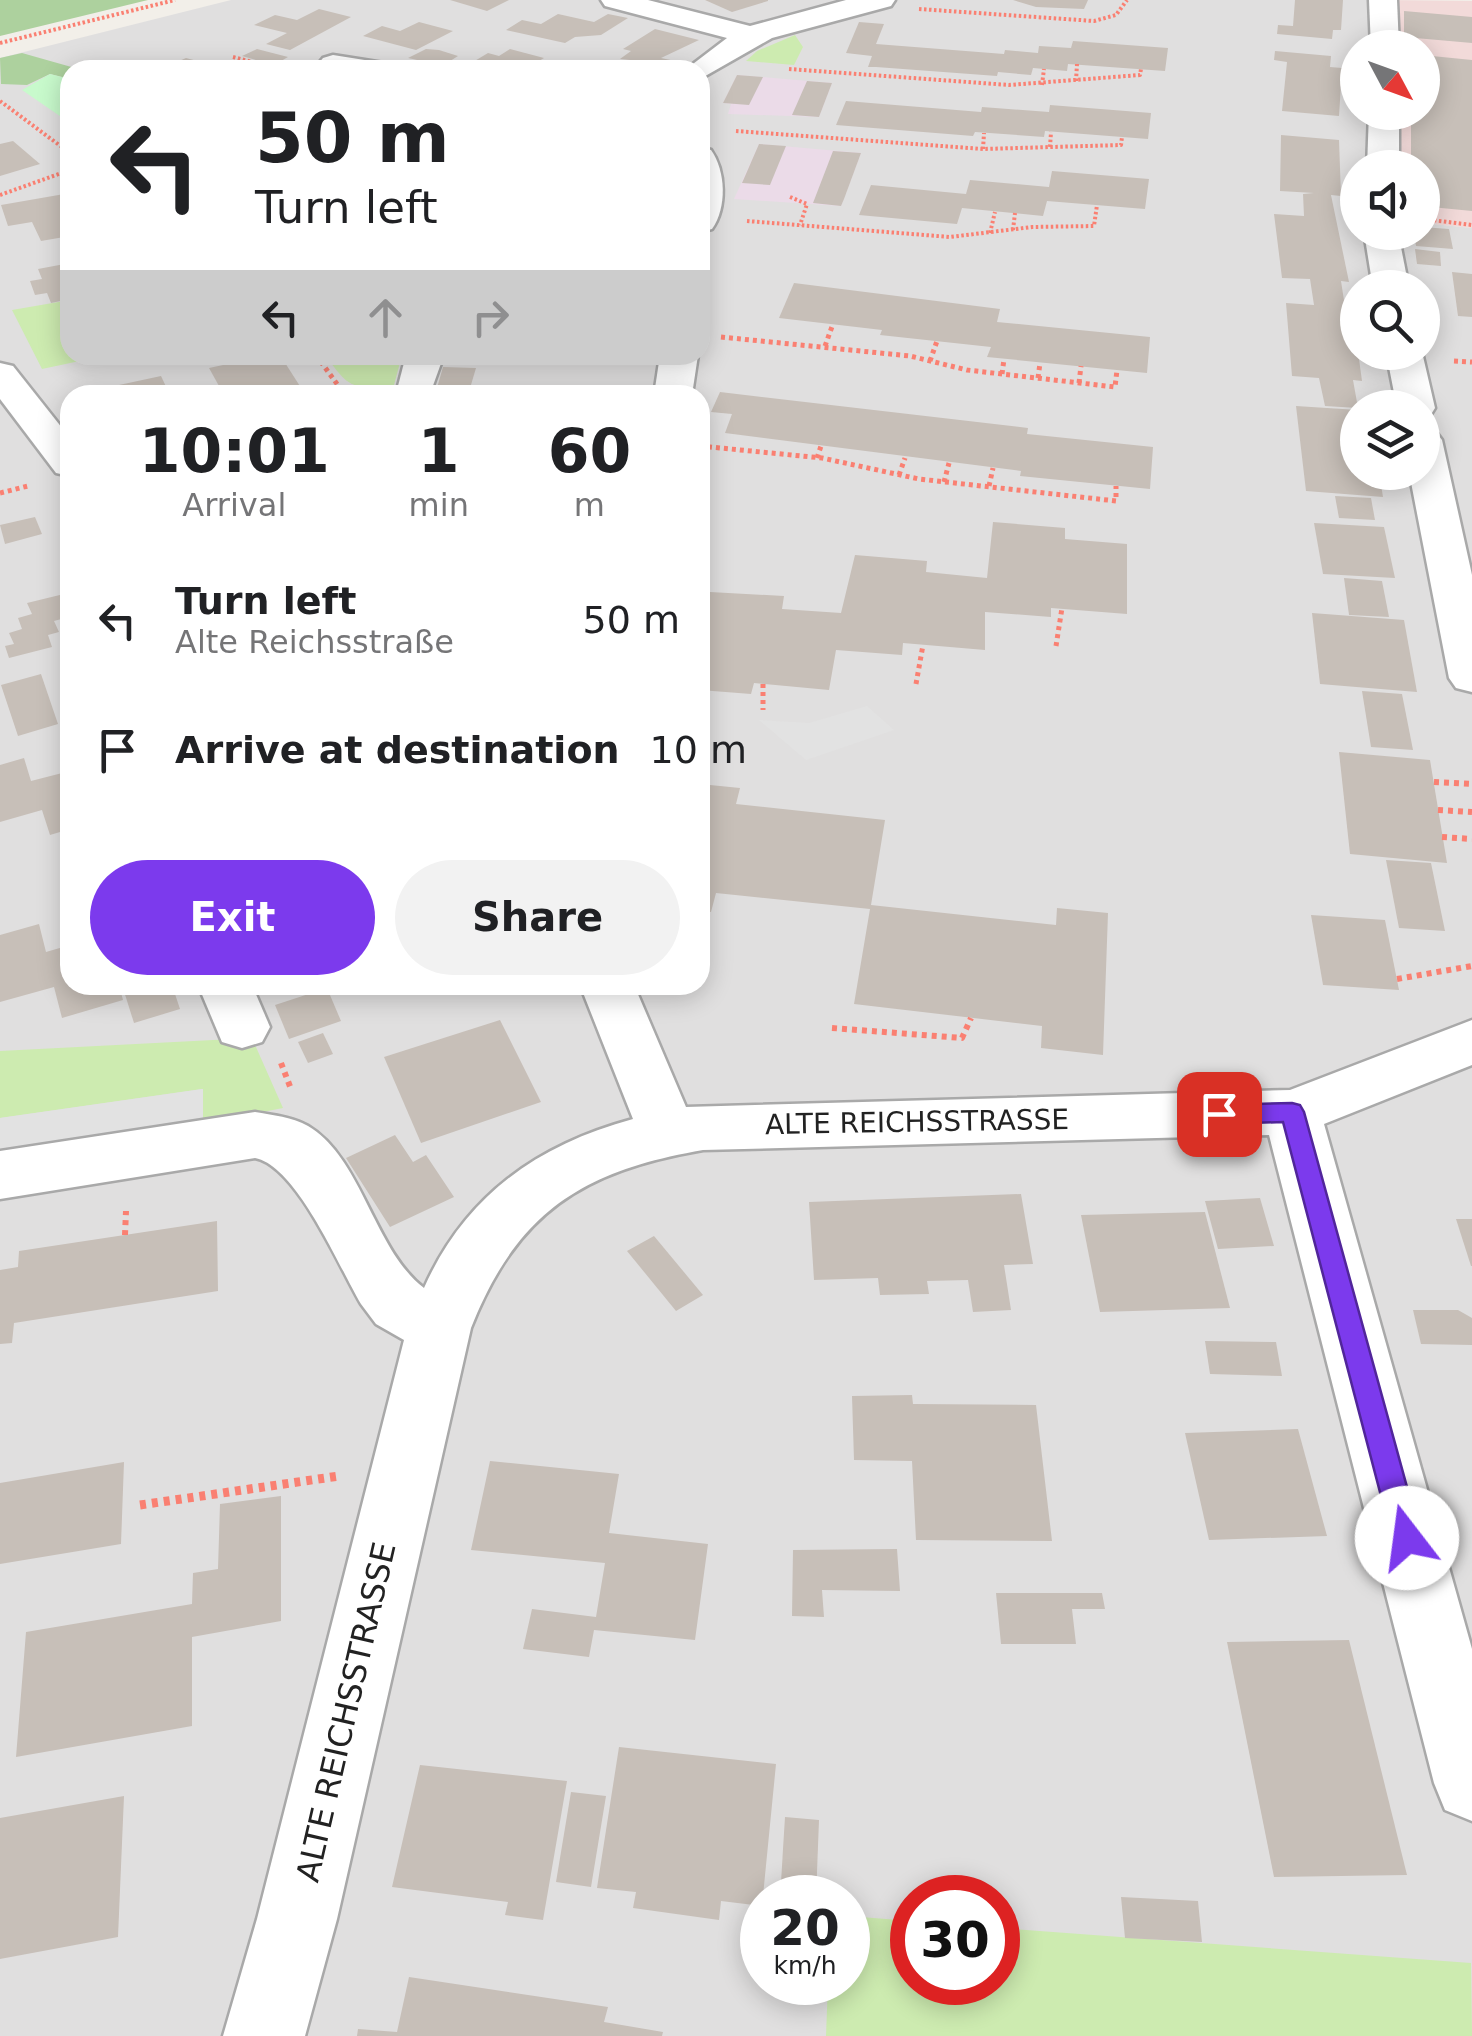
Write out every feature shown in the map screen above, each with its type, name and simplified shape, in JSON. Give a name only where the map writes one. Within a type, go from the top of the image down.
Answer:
[{"type":"street","points":[[615,0],[750,35]]},
{"type":"street","points":[[710,63],[750,35],[879,0]]},
{"type":"street","points":[[1383,0],[1384,30]]},
{"type":"street","points":[[0,374],[60,451]]},
{"type":"street","points":[[1433,490],[1472,678]]},
{"type":"street","points":[[611,995],[667,1132]]},
{"type":"street","name":"ALTE REICHSSTRASSE","points":[[264,2036],[297,1919],[439,1328],[470,1257],[522,1195],[557,1171],[601,1150],[667,1132],[748,1124],[957,1124],[1292,1112],[1410,1070],[1472,1042]]},
{"type":"street","points":[[1292,1112],[1472,1782]]},
{"type":"street","points":[[0,1175],[255,1135],[286,1141],[309,1161],[398,1305],[439,1328]]},
{"type":"path","points":[[0,44],[175,0]]},
{"type":"path","points":[[879,0],[890,6],[1106,19],[1122,11],[1127,0]]},
{"type":"path","points":[[1040,17],[1044,7]]},
{"type":"path","points":[[233,57],[245,60]]},
{"type":"path","points":[[1076,81],[1077,64]]},
{"type":"path","points":[[1107,77],[1108,66]]},
{"type":"path","points":[[710,67],[940,76],[1009,85],[1140,76],[1141,69]]},
{"type":"path","points":[[876,67],[876,75]]},
{"type":"path","points":[[1042,85],[1044,69]]},
{"type":"path","points":[[908,76],[911,70]]},
{"type":"path","points":[[1009,85],[1010,73]]},
{"type":"path","points":[[972,83],[974,75]]},
{"type":"path","points":[[0,101],[60,146]]},
{"type":"path","points":[[856,139],[862,127]]},
{"type":"path","points":[[877,140],[882,128]]},
{"type":"path","points":[[737,131],[983,149],[1121,146],[1122,137]]},
{"type":"path","points":[[911,144],[914,131]]},
{"type":"path","points":[[1050,147],[1051,132]]},
{"type":"path","points":[[983,149],[984,133]]},
{"type":"path","points":[[1085,134],[1085,145]]},
{"type":"path","points":[[958,148],[961,135]]},
{"type":"path","points":[[1015,149],[1017,135]]},
{"type":"path","points":[[0,195],[60,174]]},
{"type":"path","points":[[790,197],[807,204],[800,225]]},
{"type":"path","points":[[710,220],[950,237],[1094,226],[1096,205]]},
{"type":"path","points":[[990,233],[995,212]]},
{"type":"path","points":[[1013,230],[1015,213]]},
{"type":"path","points":[[902,233],[906,220]]},
{"type":"path","points":[[1440,221],[1472,225]]},
{"type":"path","points":[[825,346],[833,324]]},
{"type":"path","points":[[718,336],[825,346],[1002,374],[1114,386],[1118,370]]},
{"type":"path","points":[[930,361],[937,341]]},
{"type":"path","points":[[1002,374],[1004,359]]},
{"type":"path","points":[[1038,378],[1040,362]]},
{"type":"path","points":[[1079,383],[1081,366]]},
{"type":"path","points":[[748,449],[753,436]]},
{"type":"path","points":[[779,452],[782,439]]},
{"type":"path","points":[[817,458],[822,444]]},
{"type":"path","points":[[710,447],[779,452],[944,482],[1116,500],[1116,486]]},
{"type":"path","points":[[865,467],[869,454]]},
{"type":"path","points":[[899,475],[905,458]]},
{"type":"path","points":[[944,482],[949,462]]},
{"type":"path","points":[[989,486],[992,468]]},
{"type":"path","points":[[1026,490],[1027,476]]},
{"type":"path","points":[[1072,481],[1072,495]]},
{"type":"path","points":[[1056,646],[1062,608]]},
{"type":"path","points":[[916,684],[923,645]]},
{"type":"path","points":[[763,710],[764,684]]},
{"type":"path","points":[[1434,782],[1472,784]]},
{"type":"path","points":[[1438,810],[1472,812]]},
{"type":"path","points":[[1442,837],[1472,839]]},
{"type":"path","points":[[1397,979],[1472,966]]},
{"type":"path","points":[[234,1006],[266,1025],[299,1107],[286,1141]]},
{"type":"path","points":[[832,1028],[962,1038],[971,1018]]},
{"type":"path","points":[[140,1505],[404,1466]]},
{"type":"shaded area","points":[[231,0],[1383,0],[1384,30],[1340,30],[1340,130],[1384,130],[1383,150],[1340,150],[1340,250],[1440,250],[1440,225],[1472,228],[1472,2036],[0,2036],[0,58]]},
{"type":"shaded area","points":[[1383,0],[1472,1],[1472,228],[1440,225],[1440,150],[1383,150],[1384,130],[1440,130],[1440,30],[1384,30]]},
{"type":"shaded area","points":[[737,75],[832,83],[819,117],[728,114],[731,104],[723,103]]},
{"type":"shaded area","points":[[759,144],[861,153],[841,206],[734,199]]},
{"type":"shaded area","points":[[867,706],[894,730],[806,760],[759,720],[809,723]]},
{"type":"shaded area","points":[[203,1089],[203,1124],[0,1154],[0,1118]]},
{"type":"green space","points":[[0,0],[148,0],[0,36]]},
{"type":"green space","points":[[795,35],[803,47],[794,65],[746,61],[757,51]]},
{"type":"green space","points":[[22,53],[60,64],[60,76],[50,74],[27,85],[1,84],[0,58]]},
{"type":"green space","points":[[50,74],[60,76],[60,116],[22,90]]},
{"type":"green space","points":[[60,302],[61,365],[42,369],[12,310]]},
{"type":"green space","points":[[332,365],[399,365],[394,385],[356,385]]},
{"type":"green space","points":[[252,1038],[283,1108],[203,1124],[202,1089],[0,1118],[0,1051]]},
{"type":"green space","points":[[870,1918],[890,1919],[890,2005],[1020,2005],[1020,1930],[1471,1963],[1472,2036],[826,2036],[827,2005],[870,2005]]},
{"type":"building","points":[[450,0],[509,0],[487,11]]},
{"type":"building","points":[[705,0],[768,0],[768,1],[732,12]]},
{"type":"building","points":[[1013,0],[1088,0],[1084,9],[1036,7]]},
{"type":"building","points":[[1295,0],[1343,0],[1341,30],[1333,30],[1332,39],[1277,34],[1278,25],[1293,26]]},
{"type":"building","points":[[319,9],[351,17],[290,50],[266,44],[287,33],[254,25],[275,15],[297,20]]},
{"type":"building","points":[[1404,11],[1472,17],[1472,43],[1440,40],[1440,30],[1404,30]]},
{"type":"building","points":[[558,14],[594,22],[608,14],[628,18],[601,35],[575,37],[565,43],[506,30],[522,20],[541,24]]},
{"type":"building","points":[[419,22],[453,31],[416,50],[363,36],[382,26],[400,31]]},
{"type":"building","points":[[859,22],[884,24],[876,44],[1004,54],[1005,50],[1038,53],[1039,46],[1071,48],[1073,41],[1168,48],[1165,71],[1068,64],[1067,71],[1033,68],[1031,75],[998,72],[997,76],[868,67],[872,56],[846,53]]},
{"type":"building","points":[[655,29],[699,40],[661,58],[670,60],[620,59],[631,51],[623,49]]},
{"type":"building","points":[[257,49],[288,57],[256,60],[242,56]]},
{"type":"building","points":[[426,49],[458,56],[452,60],[408,58]]},
{"type":"building","points":[[510,49],[544,58],[476,60],[488,53],[499,56]]},
{"type":"building","points":[[1275,51],[1331,56],[1330,67],[1340,68],[1339,116],[1282,111],[1287,62],[1274,60]]},
{"type":"building","points":[[1440,57],[1472,60],[1472,211],[1440,208],[1440,150],[1411,150],[1411,130],[1440,130]]},
{"type":"building","points":[[737,75],[763,77],[749,105],[723,103]]},
{"type":"building","points":[[807,81],[832,83],[819,117],[792,115]]},
{"type":"building","points":[[846,101],[981,112],[982,107],[1049,112],[1050,105],[1151,113],[1148,139],[1045,131],[1044,137],[975,132],[973,136],[836,125]]},
{"type":"building","points":[[1281,135],[1339,140],[1340,196],[1331,195],[1347,270],[1340,270],[1340,370],[1360,370],[1362,381],[1353,380],[1355,390],[1340,390],[1340,407],[1325,406],[1319,378],[1292,376],[1286,303],[1314,305],[1310,279],[1282,278],[1274,214],[1304,216],[1303,194],[1314,193],[1280,191]]},
{"type":"building","points":[[13,141],[40,164],[0,176],[0,144]]},
{"type":"building","points":[[759,144],[786,146],[770,185],[742,183]]},
{"type":"building","points":[[833,151],[861,153],[841,206],[813,203]]},
{"type":"building","points":[[1052,171],[1149,179],[1145,209],[1047,201],[1043,216],[962,208],[957,224],[859,215],[871,185],[966,194],[970,180],[1049,187]]},
{"type":"building","points":[[60,195],[60,238],[41,241],[32,222],[8,226],[1,205]]},
{"type":"building","points":[[1440,228],[1449,229],[1453,249],[1440,248]]},
{"type":"building","points":[[1415,250],[1440,252],[1441,266],[1417,264]]},
{"type":"building","points":[[60,265],[60,301],[51,303],[47,293],[35,295],[30,281],[42,279],[38,269]]},
{"type":"building","points":[[1452,272],[1472,274],[1472,317],[1458,316]]},
{"type":"building","points":[[794,283],[1000,309],[997,322],[1150,337],[1147,373],[987,357],[991,347],[880,335],[882,330],[779,318]]},
{"type":"building","points":[[286,365],[299,385],[218,385],[209,368]]},
{"type":"building","points":[[443,367],[476,368],[471,385],[438,385]]},
{"type":"building","points":[[161,376],[165,385],[119,385]]},
{"type":"building","points":[[720,392],[1028,428],[1027,434],[1153,447],[1150,489],[1020,476],[1021,471],[725,433],[732,414],[711,412]]},
{"type":"building","points":[[1296,406],[1340,409],[1340,490],[1382,490],[1383,497],[1306,491]]},
{"type":"building","points":[[1335,496],[1371,498],[1375,520],[1339,518]]},
{"type":"building","points":[[35,517],[42,534],[5,544],[0,525]]},
{"type":"building","points":[[993,522],[1065,528],[1065,539],[1127,544],[1127,614],[1051,608],[1051,617],[985,612],[985,650],[903,643],[902,655],[836,650],[829,690],[754,683],[751,694],[710,691],[710,592],[784,596],[782,609],[841,613],[855,555],[927,561],[926,572],[987,578]]},
{"type":"building","points":[[1314,523],[1384,527],[1395,578],[1323,574]]},
{"type":"building","points":[[1344,578],[1382,581],[1389,617],[1349,615]]},
{"type":"building","points":[[60,595],[60,619],[54,621],[59,632],[48,635],[52,647],[9,658],[5,646],[14,644],[9,633],[22,629],[18,618],[32,614],[27,603]]},
{"type":"building","points":[[1312,613],[1404,620],[1417,692],[1320,684]]},
{"type":"building","points":[[41,674],[58,724],[18,736],[1,685]]},
{"type":"building","points":[[1362,691],[1402,694],[1413,750],[1371,747]]},
{"type":"building","points":[[1339,752],[1430,760],[1447,863],[1350,854]]},
{"type":"building","points":[[24,758],[31,781],[60,774],[60,832],[50,835],[42,810],[0,822],[0,765]]},
{"type":"building","points":[[710,785],[740,788],[736,804],[885,820],[871,905],[1056,925],[1057,908],[1108,913],[1103,1055],[1041,1048],[1042,1026],[854,1004],[870,909],[716,893],[711,912]]},
{"type":"building","points":[[1386,860],[1431,863],[1445,931],[1399,928]]},
{"type":"building","points":[[1311,915],[1385,920],[1399,990],[1323,985]]},
{"type":"building","points":[[39,924],[46,952],[60,948],[60,995],[122,995],[123,1000],[62,1018],[54,987],[0,1002],[0,935]]},
{"type":"building","points":[[125,995],[175,995],[180,1009],[134,1023]]},
{"type":"building","points":[[306,995],[330,995],[341,1021],[289,1039],[275,1005]]},
{"type":"building","points":[[500,1020],[541,1102],[421,1143],[384,1057]]},
{"type":"building","points":[[323,1033],[333,1054],[308,1063],[298,1042]]},
{"type":"building","points":[[395,1135],[413,1162],[426,1155],[454,1197],[390,1227],[346,1158]]},
{"type":"building","points":[[1021,1194],[1033,1264],[1004,1265],[1011,1310],[973,1312],[968,1280],[927,1281],[929,1294],[880,1295],[878,1278],[814,1280],[809,1202]]},
{"type":"building","points":[[1260,1198],[1274,1246],[1218,1249],[1205,1201]]},
{"type":"building","points":[[1205,1212],[1230,1308],[1100,1312],[1081,1215]]},
{"type":"building","points":[[1456,1219],[1472,1219],[1472,1266],[1471,1266]]},
{"type":"building","points":[[217,1221],[218,1291],[14,1323],[12,1343],[0,1344],[0,1270],[18,1267],[19,1251]]},
{"type":"building","points":[[654,1236],[703,1295],[676,1311],[627,1251]]},
{"type":"building","points":[[1413,1310],[1458,1310],[1472,1318],[1472,1345],[1421,1344]]},
{"type":"building","points":[[1205,1341],[1276,1342],[1282,1376],[1210,1374]]},
{"type":"building","points":[[912,1395],[913,1404],[1036,1405],[1052,1541],[916,1540],[912,1461],[854,1460],[852,1396]]},
{"type":"building","points":[[1298,1429],[1327,1536],[1209,1540],[1185,1433]]},
{"type":"building","points":[[490,1461],[619,1474],[609,1533],[708,1544],[695,1640],[594,1630],[589,1657],[523,1649],[532,1609],[596,1617],[605,1563],[471,1550]]},
{"type":"building","points":[[124,1462],[121,1544],[0,1564],[0,1483]]},
{"type":"building","points":[[281,1496],[281,1621],[192,1637],[192,1726],[16,1757],[26,1632],[192,1604],[193,1573],[218,1569],[220,1504]]},
{"type":"building","points":[[897,1549],[900,1591],[822,1590],[824,1617],[792,1616],[793,1550]]},
{"type":"building","points":[[996,1593],[1102,1593],[1105,1609],[1072,1609],[1076,1644],[1001,1644]]},
{"type":"building","points":[[1349,1640],[1407,1875],[1274,1877],[1227,1642]]},
{"type":"building","points":[[619,1747],[776,1764],[765,1875],[740,1875],[740,1903],[721,1901],[719,1920],[633,1908],[636,1892],[597,1888]]},
{"type":"building","points":[[420,1765],[567,1781],[543,1920],[505,1915],[508,1902],[392,1887]]},
{"type":"building","points":[[571,1792],[606,1796],[591,1887],[556,1882]]},
{"type":"building","points":[[124,1796],[118,1937],[0,1959],[0,1818]]},
{"type":"building","points":[[785,1817],[819,1820],[817,1875],[781,1875]]},
{"type":"building","points":[[1121,1897],[1198,1901],[1202,1942],[1125,1938]]},
{"type":"building","points":[[409,1977],[608,2007],[604,2022],[663,2032],[662,2036],[357,2036],[358,2029],[397,2032]]},
{"type":"route","points":[[1219,1114],[1292,1112],[1407,1538]]}]
